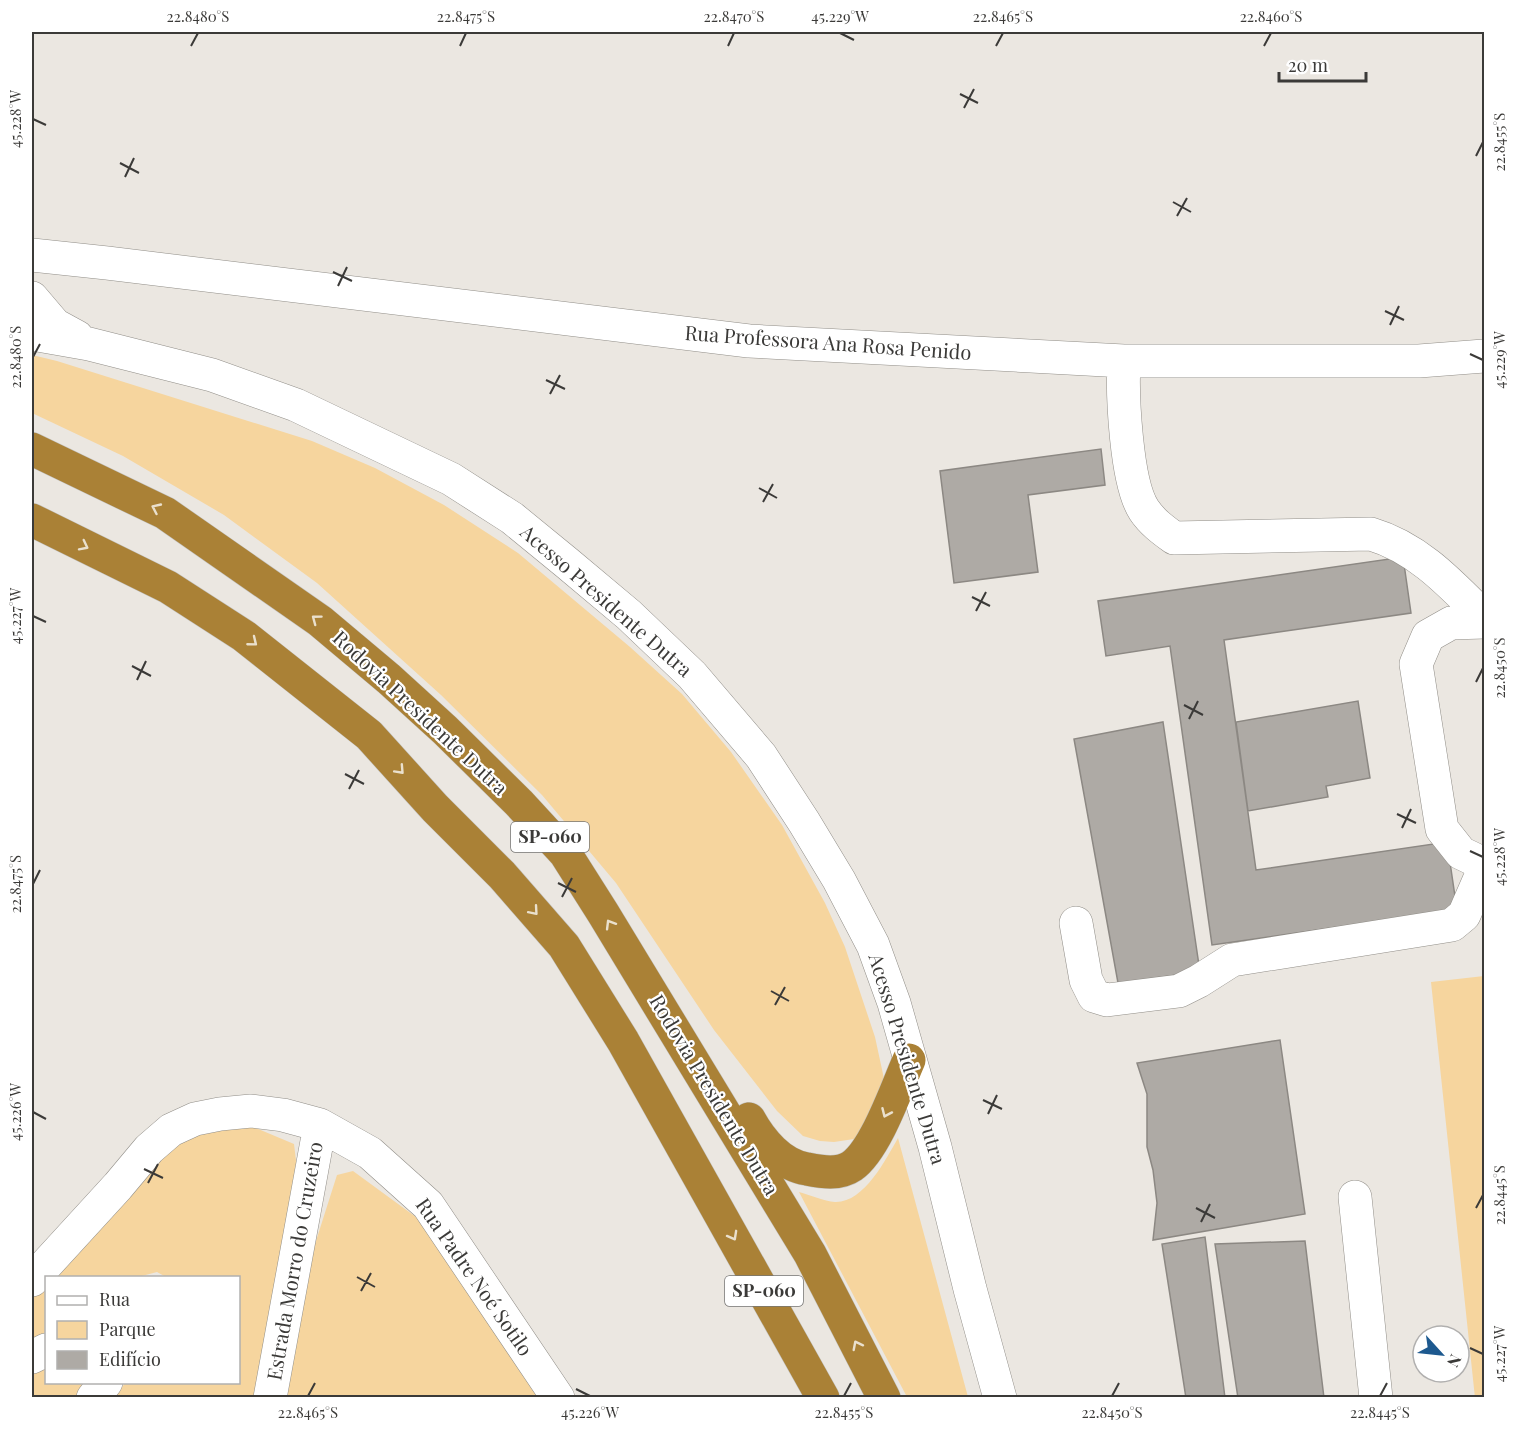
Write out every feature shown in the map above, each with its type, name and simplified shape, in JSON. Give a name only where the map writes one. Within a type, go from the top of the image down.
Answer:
[{"type":"highway","name":"Rodovia Presidente Dutra","points":[[32,449],[165,513],[320,621],[389,679],[470,754],[565,853],[810,1254],[884,1398]]},
{"type":"highway","name":"SP-060","points":[[32,519],[168,587],[244,636],[369,735],[435,808],[502,875],[564,946],[623,1041],[823,1398]]},
{"type":"highway","points":[[634,963],[712,1055],[760,1139],[783,1159],[802,1169],[837,1172],[852,1166],[866,1150],[879,1128],[909,1060]]},
{"type":"street","name":"Rua Professora Ana Rosa Penido","points":[[32,255],[749,342],[1124,360],[1419,361],[1485,356]]},
{"type":"street","points":[[32,298],[55,326],[89,344]]},
{"type":"street","points":[[32,334],[89,344]]},
{"type":"street","name":"Acesso Presidente Dutra","points":[[89,344],[212,375],[296,405],[451,479],[512,518],[629,615],[692,675],[761,756],[804,822],[873,945],[894,1003],[936,1147],[969,1289],[1000,1398]]},
{"type":"street","points":[[1124,360],[1123,392],[1134,490],[1144,510],[1158,527],[1174,538],[1371,534],[1390,540],[1417,554],[1485,617]]},
{"type":"street","points":[[1485,622],[1451,622],[1428,636],[1416,664],[1442,829],[1461,853],[1485,864]]},
{"type":"street","points":[[1076,923],[1086,980],[1094,996],[1107,1000],[1179,991],[1232,960],[1452,925],[1464,915],[1485,869]]},
{"type":"street","name":"Rua Padre Noé Sotilo","points":[[32,1280],[149,1149],[171,1130],[195,1119],[251,1112],[284,1115],[320,1125],[370,1154],[428,1205],[558,1398]]},
{"type":"street","name":"Estrada Morro do Cruzeiro","points":[[270,1398],[320,1125]]},
{"type":"street","points":[[1355,1197],[1376,1398]]},
{"type":"street","points":[[93,1398],[105,1384]]},
{"type":"green space","points":[[32,355],[312,441],[375,468],[444,505],[518,553],[682,694],[731,752],[782,825],[825,903],[845,947],[875,1037],[886,1088],[868,1124],[854,1139],[834,1142],[803,1136],[777,1111],[714,1030],[616,883],[542,795],[441,695],[317,583],[224,515],[123,456],[32,413]]},
{"type":"green space","points":[[1484,976],[1484,1397],[1475,1398],[1471,1360],[1471,1324],[1467,1324],[1431,982]]},
{"type":"green space","points":[[222,1126],[251,1126],[294,1144],[297,1169],[254,1397],[115,1397],[124,1384],[240,1384],[240,1276],[164,1276],[157,1272],[142,1276],[54,1276],[173,1146]]},
{"type":"green space","points":[[898,1138],[968,1397],[907,1397],[799,1192],[835,1202],[846,1200],[865,1188]]},
{"type":"green space","points":[[353,1171],[420,1220],[538,1398],[285,1398],[308,1266],[337,1175]]},
{"type":"green space","points":[[45,1285],[45,1338],[32,1344],[32,1298]]},
{"type":"green space","points":[[45,1364],[45,1384],[94,1384],[84,1397],[32,1397],[32,1370]]},
{"type":"building","points":[[1101,449],[1105,485],[1028,495],[1038,572],[954,583],[940,471]]},
{"type":"building","points":[[1403,557],[1411,613],[1224,640],[1256,870],[1447,842],[1457,910],[1212,945],[1170,646],[1106,656],[1098,601]]},
{"type":"building","points":[[1358,701],[1370,778],[1326,786],[1328,797],[1248,811],[1236,722]]},
{"type":"building","points":[[1163,722],[1200,972],[1118,983],[1074,739]]},
{"type":"building","points":[[1280,1040],[1305,1214],[1153,1240],[1157,1203],[1153,1170],[1147,1147],[1147,1094],[1137,1063]]},
{"type":"building","points":[[1205,1237],[1225,1398],[1186,1398],[1162,1244]]},
{"type":"building","points":[[1305,1241],[1324,1398],[1238,1398],[1215,1244]]}]
